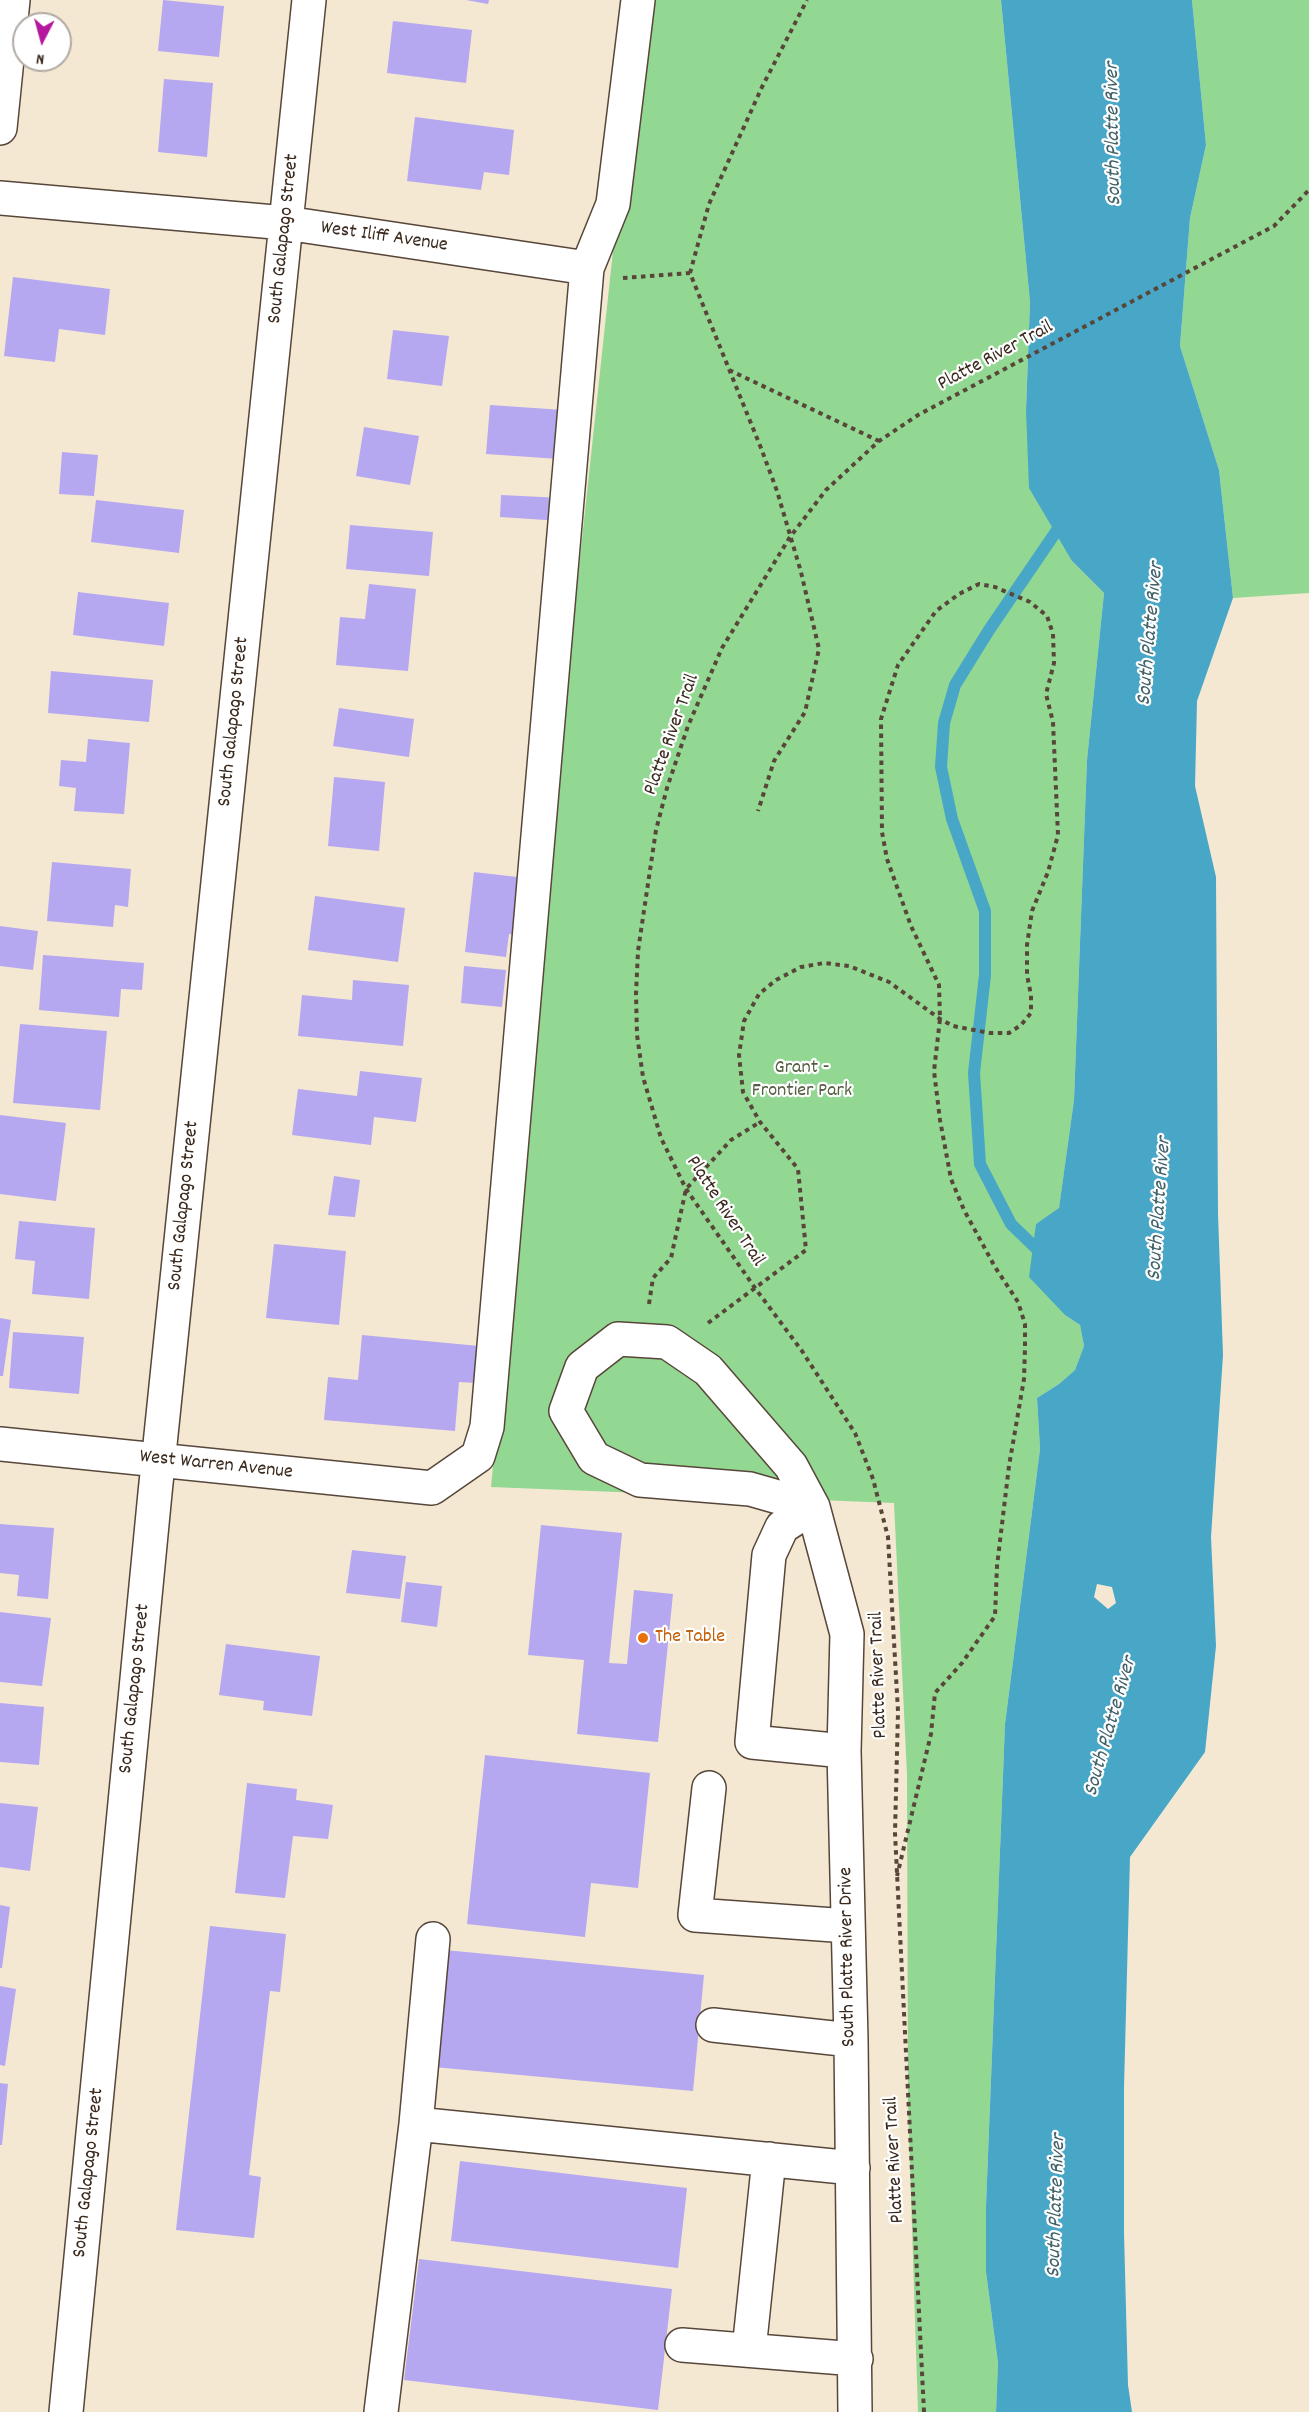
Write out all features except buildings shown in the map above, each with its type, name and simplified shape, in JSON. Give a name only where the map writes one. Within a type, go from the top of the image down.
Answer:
[{"type":"street","points":[[0,128],[13,0]]},
{"type":"street","name":"South Galapago Street","points":[[66,2412],[159,1460],[309,0]]},
{"type":"street","points":[[587,268],[613,204],[638,0]]},
{"type":"street","name":"West Iliff Avenue","points":[[0,198],[286,223],[587,268]]},
{"type":"street","name":"West Warren Avenue","points":[[0,1444],[432,1488],[478,1456],[487,1427],[587,268]]},
{"type":"street","name":"South Platte River Drive","points":[[813,1507],[750,1489],[640,1480],[594,1458],[566,1411],[582,1367],[618,1339],[636,1339],[667,1342],[708,1370],[791,1466],[813,1507],[847,1634],[844,1751],[851,2040],[855,2412]]},
{"type":"street","points":[[813,1507],[782,1527],[769,1555],[752,1742],[844,1751]]},
{"type":"street","points":[[709,1788],[695,1915],[848,1926]]},
{"type":"street","points":[[381,2412],[416,2124],[434,1939]]},
{"type":"street","points":[[713,2025],[851,2040]]},
{"type":"street","points":[[416,2124],[853,2168]]},
{"type":"street","points":[[749,2350],[769,2159]]},
{"type":"street","points":[[682,2345],[856,2359]]},
{"type":"path","points":[[758,811],[774,761],[805,711],[819,649],[801,573],[773,481],[690,273],[709,204],[762,87],[807,0]]},
{"type":"path","name":"Platte River Trail","points":[[924,2412],[895,1833],[898,1711],[888,1538],[873,1479],[855,1433],[802,1350],[754,1288],[686,1189],[661,1138],[643,1077],[636,994],[638,951],[656,830],[667,788],[688,726],[722,648],[790,537],[826,490],[879,441],[918,415],[1274,226],[1309,190]]},
{"type":"path","points":[[587,268],[604,279],[690,273]]},
{"type":"path","points":[[729,370],[879,441]]},
{"type":"path","points":[[676,1348],[806,1250],[798,1169],[760,1122],[743,1092],[739,1055],[744,1021],[759,994],[776,980],[801,967],[824,963],[849,966],[888,982],[940,1020],[952,1026],[990,1033],[1009,1033],[1021,1025],[1031,1013],[1027,945],[1031,922],[1058,835],[1053,722],[1046,694],[1054,663],[1053,634],[1047,616],[1030,602],[996,587],[979,584],[959,594],[936,612],[898,665],[882,719],[882,832],[887,860],[911,926],[939,985],[940,1020],[933,1071],[939,1120],[951,1179],[974,1229],[1018,1302],[1025,1324],[1024,1379],[1009,1466],[997,1566],[995,1616],[962,1663],[935,1694],[931,1734],[897,1876]]},
{"type":"path","points":[[636,1339],[651,1296],[653,1278],[671,1258],[686,1189],[731,1140],[760,1122]]},
{"type":"green space","name":"Grant - Frontier Park","points":[[640,0],[1001,0],[1030,302],[1026,410],[1072,561],[1104,593],[1087,760],[1074,1100],[1059,1209],[1036,1224],[1065,1315],[1080,1325],[1084,1346],[1075,1370],[1037,1398],[1040,1449],[1005,1724],[986,2206],[986,2272],[998,2363],[996,2412],[918,2412],[908,2104],[907,1775],[894,1503],[491,1487],[579,567]]},
{"type":"green space","points":[[1192,0],[1309,0],[1309,593],[1233,598],[1219,470],[1180,346],[1190,218],[1206,145]]},
{"type":"water","name":"South Platte River","points":[[1001,0],[1192,0],[1206,145],[1190,218],[1180,346],[1219,470],[1233,598],[1197,701],[1195,786],[1216,877],[1218,1214],[1223,1355],[1211,1537],[1216,1646],[1205,1752],[1130,1857],[1124,2088],[1124,2233],[1128,2385],[1132,2412],[996,2412],[998,2363],[986,2272],[986,2206],[1005,1724],[1040,1449],[1037,1398],[1075,1370],[1084,1346],[1080,1325],[1065,1315],[1029,1277],[1036,1224],[1059,1208],[1074,1100],[1087,760],[1104,593],[1072,561],[1029,488],[1026,410],[1030,302]],"holes":[[[1097,1584],[1112,1587],[1116,1603],[1108,1609],[1094,1597]]]},
{"type":"waterway","points":[[1045,1257],[1011,1224],[980,1164],[974,1073],[985,975],[985,911],[952,819],[941,767],[944,723],[955,685],[989,630],[1064,520]]},
{"type":"place","name":"The Table","points":[[643,1638]]}]
